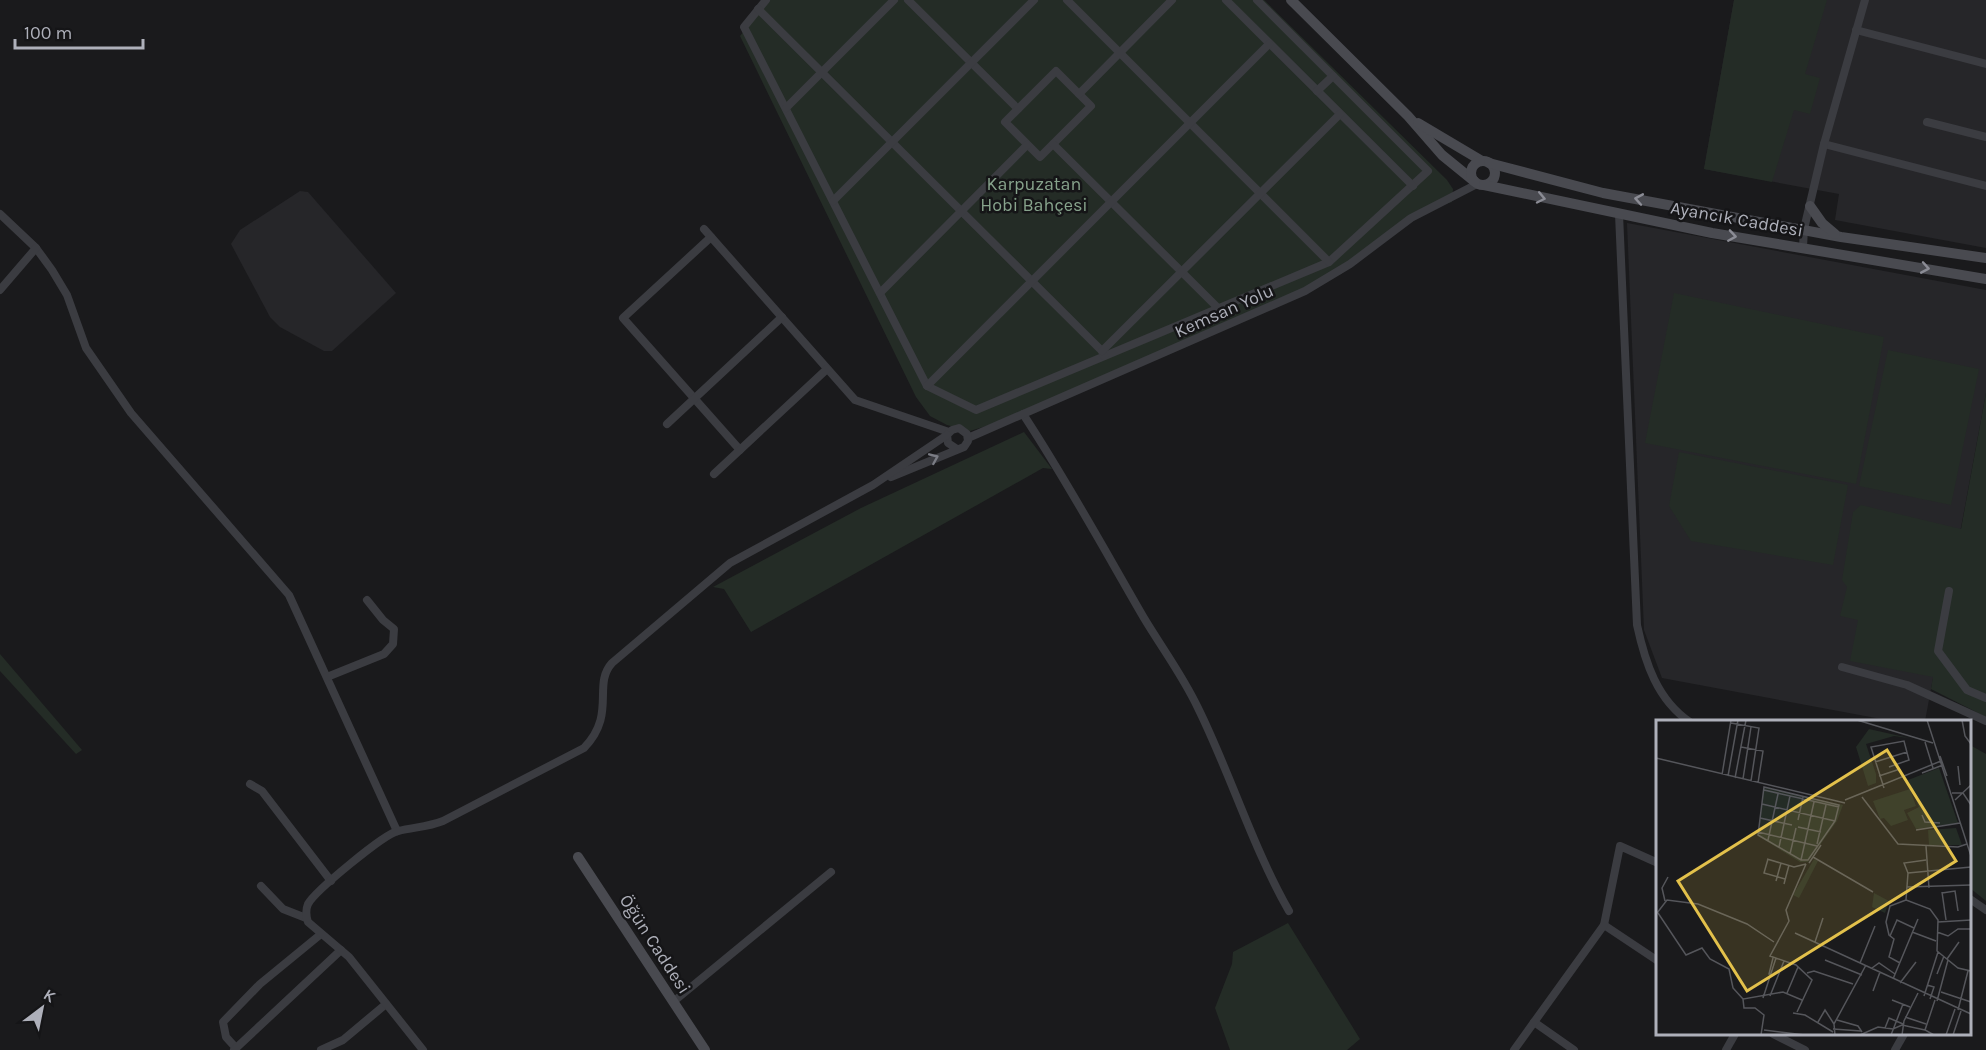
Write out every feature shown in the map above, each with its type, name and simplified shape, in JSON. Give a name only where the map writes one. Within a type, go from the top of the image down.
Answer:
[{"type":"street","points":[[766,0],[744,27],[927,386],[976,410],[1103,354],[1329,261],[1428,171],[1257,0]]},
{"type":"street","points":[[786,108],[894,0]]},
{"type":"street","points":[[908,0],[1018,109]]},
{"type":"street","points":[[833,201],[1034,0]]},
{"type":"street","points":[[1067,0],[1329,261]]},
{"type":"street","points":[[1079,94],[1172,0]]},
{"type":"street","points":[[1226,0],[1413,186]]},
{"type":"street","name":"Ayancık Caddesi","points":[[1291,0],[1408,116],[1442,155],[1478,183],[1618,214],[1986,279]]},
{"type":"street","points":[[1803,247],[1804,230],[1824,144],[1865,0]]},
{"type":"street","points":[[758,9],[1103,354]]},
{"type":"street","points":[[1857,30],[1986,64]]},
{"type":"street","points":[[927,386],[1269,44]]},
{"type":"street","points":[[1056,71],[1091,106],[1040,157],[1005,122],[1018,109],[1056,71]]},
{"type":"street","points":[[1317,91],[1333,76]]},
{"type":"street","points":[[1103,354],[1340,114]]},
{"type":"street","name":"Ayancık Caddesi","points":[[1408,116],[1485,162],[1603,193],[1837,236],[1986,258]]},
{"type":"street","points":[[1927,122],[1986,137]]},
{"type":"street","points":[[1053,144],[1218,308]]},
{"type":"street","points":[[1824,144],[1986,186]]},
{"type":"street","points":[[880,293],[1027,145]]},
{"type":"street","points":[[1485,162],[1494,169],[1494,176],[1491,182],[1478,183],[1471,174],[1473,167],[1485,162]]},
{"type":"street","name":"Kemsan Yolu","points":[[968,438],[1305,291],[1350,264],[1411,218],[1478,183]]},
{"type":"street","points":[[1810,206],[1822,223],[1837,236]]},
{"type":"street","points":[[0,214],[36,248],[64,289],[86,348],[114,390],[150,435],[289,595],[397,831]]},
{"type":"street","points":[[1618,214],[1637,625],[1645,656],[1658,687],[1674,710],[1687,720]]},
{"type":"street","points":[[704,229],[855,400],[948,434]]},
{"type":"street","points":[[711,237],[623,318],[740,450]]},
{"type":"street","points":[[0,290],[36,248]]},
{"type":"street","points":[[667,424],[782,317]]},
{"type":"street","points":[[714,474],[828,369]]},
{"type":"street","points":[[1023,414],[1068,483],[1146,621],[1188,687],[1210,733],[1255,846],[1289,911]]},
{"type":"street","points":[[306,918],[308,904],[331,881],[397,831],[424,828],[443,821],[584,748],[595,736],[603,718],[604,677],[612,663],[730,563],[873,484],[948,434],[959,428],[965,431],[968,438],[966,444],[873,484]]},
{"type":"street","points":[[948,434],[948,443],[957,449]]},
{"type":"street","points":[[1949,591],[1938,651],[1967,690],[1986,698]]},
{"type":"street","points":[[327,677],[384,654],[393,644],[394,629],[383,620],[368,600]]},
{"type":"street","points":[[1842,667],[1907,685],[1986,721]]},
{"type":"street","points":[[250,784],[262,791],[331,881]]},
{"type":"street","points":[[1514,1050],[1604,925],[1620,846],[1656,862]]},
{"type":"street","name":"Öğün Caddesi","points":[[578,857],[705,1050]]},
{"type":"street","points":[[673,1002],[831,872]]},
{"type":"street","points":[[261,886],[283,909],[306,918],[349,957],[423,1050]]},
{"type":"street","points":[[1971,900],[1986,910]]},
{"type":"street","points":[[1604,925],[1656,960]]},
{"type":"street","points":[[321,934],[260,984],[223,1022],[226,1036],[238,1049],[341,950]]},
{"type":"street","points":[[321,1050],[343,1040],[386,1004]]},
{"type":"street","points":[[1534,1022],[1574,1050]]},
{"type":"street","points":[[1726,1050],[1734,1035]]},
{"type":"street","points":[[1775,1035],[1804,1050]]},
{"type":"street","points":[[1895,1050],[1903,1035]]},
{"type":"shaded area","points":[[1734,0],[1986,0],[1986,248],[1835,220],[1839,194],[1704,169]]},
{"type":"shaded area","points":[[300,191],[308,192],[396,293],[332,351],[324,351],[280,327],[270,317],[231,244],[240,230]]},
{"type":"shaded area","points":[[1627,223],[1986,290],[1986,393],[1925,720],[1887,720],[1662,678],[1644,630]]},
{"type":"green space","name":"Karpuzatan Hobi Bahçesi","points":[[769,0],[1264,0],[1447,180],[1453,189],[1452,202],[1413,214],[1341,274],[993,424],[970,431],[947,425],[930,416],[916,397],[740,36]]},
{"type":"green space","points":[[1734,0],[1827,0],[1805,74],[1820,78],[1810,114],[1794,110],[1772,182],[1704,169]]},
{"type":"green space","points":[[1674,293],[1884,337],[1856,484],[1645,443]]},
{"type":"green space","points":[[1888,350],[1979,369],[1951,505],[1859,486]]},
{"type":"green space","points":[[1986,393],[1986,717],[1931,689],[1933,677],[1850,661],[1858,620],[1840,616],[1847,587],[1842,580],[1853,512],[1861,505],[1961,529]]},
{"type":"green space","points":[[1024,432],[1052,469],[1043,468],[751,632],[724,589],[713,587],[861,508]]},
{"type":"green space","points":[[1679,452],[1848,485],[1833,565],[1691,541],[1669,506]]},
{"type":"green space","points":[[0,654],[82,750],[76,754],[0,671]]},
{"type":"green space","points":[[1971,746],[1986,754],[1986,901],[1971,889]]},
{"type":"green space","points":[[1288,923],[1360,1039],[1347,1050],[1230,1050],[1215,1008],[1232,964],[1233,952]]}]
